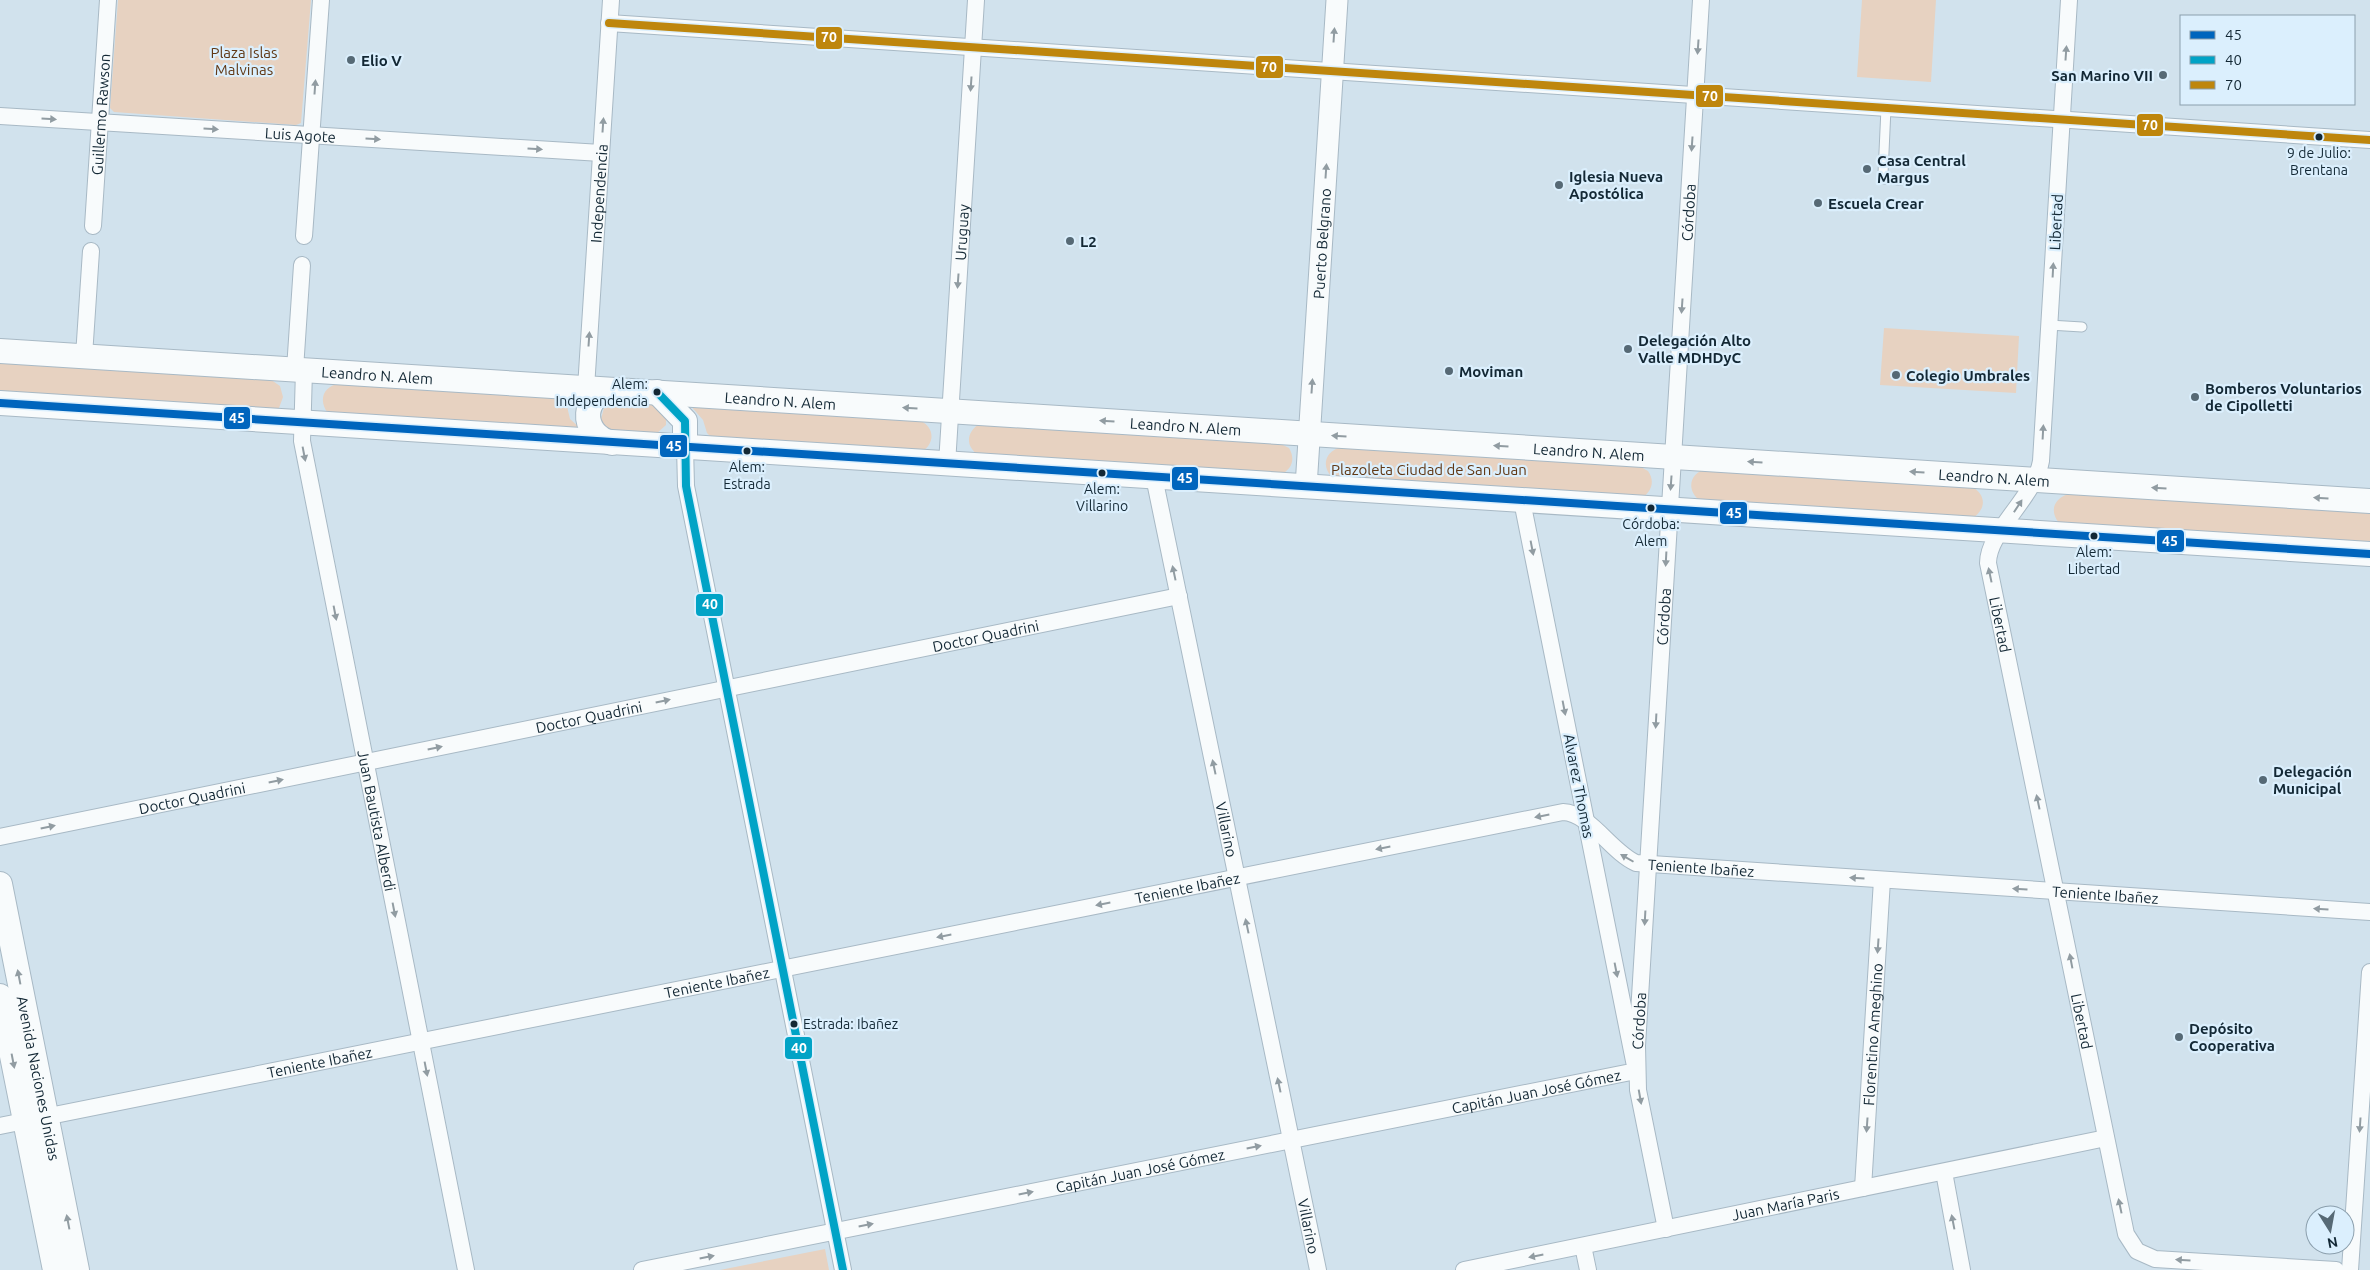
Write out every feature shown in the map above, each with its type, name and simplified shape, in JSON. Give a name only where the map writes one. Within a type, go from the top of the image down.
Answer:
[{"type":"main road","name":"Leandro N. Alem","points":[[0,351],[2370,501]]},
{"type":"main road","points":[[612,443],[604,441],[594,434],[588,422],[588,414],[590,406],[597,396],[608,390],[616,390]]},
{"type":"main road","points":[[657,392],[685,421],[685,447]]},
{"type":"main road","points":[[0,403],[2001,532],[2370,554]]},
{"type":"main road","name":"Avenida Naciones Unidas","points":[[0,884],[36,1120],[55,1270]]},
{"type":"main road","name":"Avenida Naciones Unidas","points":[[0,996],[77,1270]]},
{"type":"street","name":"Guillermo Rawson","points":[[93,226],[108,0]]},
{"type":"street","points":[[304,236],[321,0]]},
{"type":"street","name":"Independencia","points":[[586,388],[611,0]]},
{"type":"street","name":"Uruguay","points":[[947,464],[976,0]]},
{"type":"street","name":"Puerto Belgrano","points":[[1306,487],[1337,0]]},
{"type":"street","name":"Córdoba","points":[[1666,1229],[1638,1090],[1636,1071],[1701,0]]},
{"type":"street","name":"Libertad","points":[[2069,0],[2042,457],[2035,480],[1989,553],[1989,567],[2126,1234],[2137,1251],[2155,1258],[2336,1270]]},
{"type":"street","points":[[610,23],[2370,140]]},
{"type":"street","name":"Luis Agote","points":[[0,116],[601,153]]},
{"type":"street","points":[[84,356],[91,251]]},
{"type":"street","name":"Juan Bautista Alberdi","points":[[302,265],[300,370],[303,446],[466,1270]]},
{"type":"street","points":[[685,447],[686,486],[843,1270]]},
{"type":"street","name":"Villarino","points":[[1154,477],[1318,1270]]},
{"type":"street","name":"Alvarez Thomas","points":[[1522,500],[1636,1071]]},
{"type":"street","name":"Doctor Quadrini","points":[[0,837],[1178,596]]},
{"type":"street","name":"Teniente Ibañez","points":[[0,1126],[1557,813],[1576,814],[1627,859],[1636,863],[2370,912]]},
{"type":"street","name":"Florentino Ameghino","points":[[1863,1188],[1882,880]]},
{"type":"street","points":[[2350,1270],[2370,972]]},
{"type":"street","name":"Capitán Juan José Gómez","points":[[642,1270],[1636,1071]]},
{"type":"street","name":"Juan María Paris","points":[[1464,1270],[2106,1138]]},
{"type":"street","points":[[1944,1172],[1962,1270]]},
{"type":"street","points":[[1584,1246],[1588,1270]]},
{"type":"lane","points":[[1886,108],[1883,174],[1885,179],[1900,180]]},
{"type":"lane","points":[[2049,325],[2082,326]]},
{"type":"green space","name":"Plaza Islas Malvinas","points":[[118,0],[311,0],[301,123],[296,125],[114,112],[110,108]]},
{"type":"green space","points":[[1862,0],[1936,0],[1931,82],[1857,77]]},
{"type":"green space","points":[[1884,328],[2019,336],[2016,393],[1880,385]]},
{"type":"green space","points":[[0,360],[270,379],[280,386],[283,397],[279,408],[274,411],[0,396]]},
{"type":"green space","points":[[340,384],[557,398],[566,402],[570,419],[581,429],[328,413],[323,404],[324,394],[330,387]]},
{"type":"green space","points":[[613,402],[651,403],[666,414],[666,425],[656,434],[616,433],[604,427],[601,419],[604,408]]},
{"type":"green space","points":[[690,405],[921,421],[929,428],[932,436],[929,445],[921,452],[712,438],[707,433],[703,420]]},
{"type":"green space","points":[[979,424],[1277,442],[1289,448],[1292,462],[1289,469],[1282,474],[977,454],[971,447],[969,439],[972,431]]},
{"type":"green space","name":"Plazoleta Ciudad de San Juan","points":[[1341,447],[1639,466],[1648,471],[1652,482],[1650,489],[1642,498],[1331,476],[1326,467],[1327,459],[1332,452]]},
{"type":"green space","points":[[1706,469],[1970,486],[1980,493],[1983,502],[1980,512],[1971,519],[1699,500],[1692,491],[1691,486],[1696,474]]},
{"type":"green space","points":[[2069,494],[2370,512],[2370,545],[2059,523],[2054,514],[2055,506],[2060,499]]},
{"type":"green space","points":[[825,1249],[829,1270],[720,1270]]},
{"type":"transit line","name":"70","points":[[609,23],[2370,140]]},
{"type":"transit line","name":"40","points":[[657,392],[685,421],[686,486],[843,1270]]},
{"type":"transit line","name":"45","points":[[0,403],[2370,554]]},
{"type":"place","name":"Elio V","points":[[351,60]]},
{"type":"place","name":"San Marino VII","points":[[2163,75]]},
{"type":"place","name":"9 de Julio: Brentana","points":[[2319,137]]},
{"type":"place","name":"Casa Central Margus","points":[[1867,169]]},
{"type":"place","name":"Iglesia Nueva Apostólica","points":[[1559,185]]},
{"type":"place","name":"Escuela Crear","points":[[1818,203]]},
{"type":"place","name":"L2","points":[[1070,241]]},
{"type":"place","name":"Delegación Alto Valle MDHDyC","points":[[1628,349]]},
{"type":"place","name":"Moviman","points":[[1449,371]]},
{"type":"place","name":"Colegio Umbrales","points":[[1896,375]]},
{"type":"place","name":"Alem: Independencia","points":[[657,392]]},
{"type":"place","name":"Bomberos Voluntarios de Cipolletti","points":[[2195,397]]},
{"type":"place","name":"Alem: Estrada","points":[[747,451]]},
{"type":"place","name":"Alem: Villarino","points":[[1102,473]]},
{"type":"place","name":"Córdoba: Alem","points":[[1651,508]]},
{"type":"place","name":"Alem: Libertad","points":[[2094,536]]},
{"type":"place","name":"Delegación Municipal","points":[[2263,780]]},
{"type":"place","name":"Estrada: Ibañez","points":[[794,1024]]},
{"type":"place","name":"Depósito Cooperativa","points":[[2179,1037]]}]
